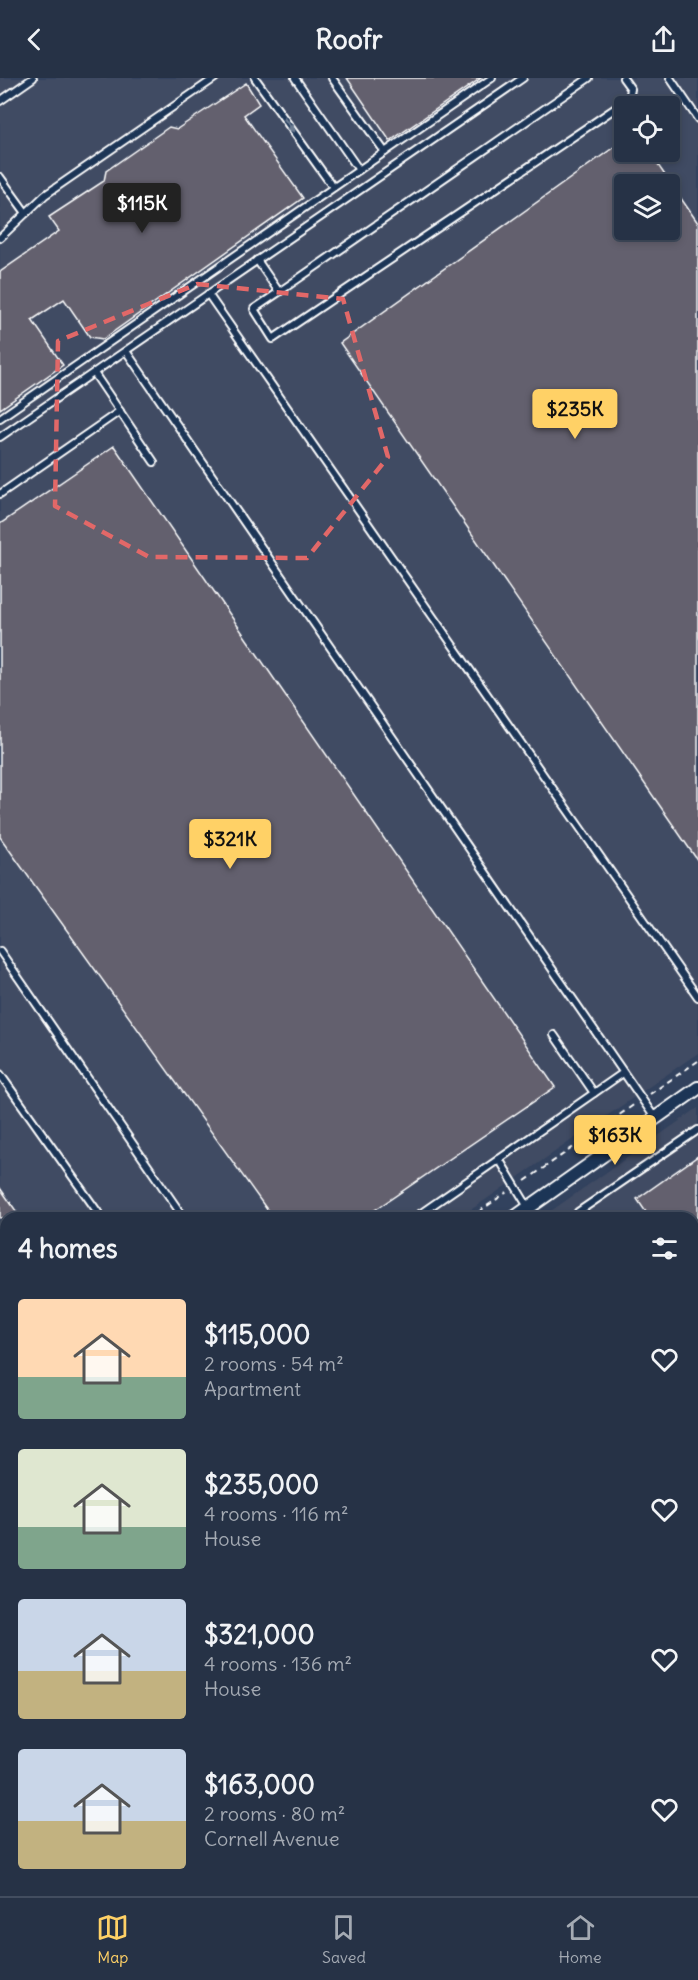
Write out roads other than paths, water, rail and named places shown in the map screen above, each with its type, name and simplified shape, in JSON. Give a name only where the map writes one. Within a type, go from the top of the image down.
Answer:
[{"type":"street","points":[[533,1212],[698,1088]]},
{"type":"lane","points":[[0,101],[33,78]]},
{"type":"lane","points":[[0,238],[45,195],[215,78]]},
{"type":"lane","points":[[255,78],[333,187]]},
{"type":"lane","points":[[295,78],[359,170]]},
{"type":"lane","points":[[332,78],[385,152]]},
{"type":"lane","points":[[0,418],[492,78]]},
{"type":"lane","points":[[0,437],[523,78]]},
{"type":"lane","points":[[588,78],[254,309],[273,339],[629,99],[631,89],[623,78]]},
{"type":"lane","points":[[670,78],[698,119]]},
{"type":"lane","points":[[0,177],[26,213]]},
{"type":"lane","points":[[257,260],[279,292]]},
{"type":"lane","points":[[208,294],[698,997]]},
{"type":"lane","points":[[126,351],[655,1119]]},
{"type":"lane","points":[[94,373],[154,462]]},
{"type":"lane","points":[[0,494],[120,411]]},
{"type":"lane","points":[[0,951],[180,1212]]},
{"type":"lane","points":[[554,1035],[594,1093]]},
{"type":"lane","points":[[423,1212],[623,1073]]},
{"type":"lane","points":[[0,1074],[98,1212]]},
{"type":"lane","points":[[578,1212],[698,1130]]},
{"type":"lane","points":[[499,1159],[531,1212]]}]
